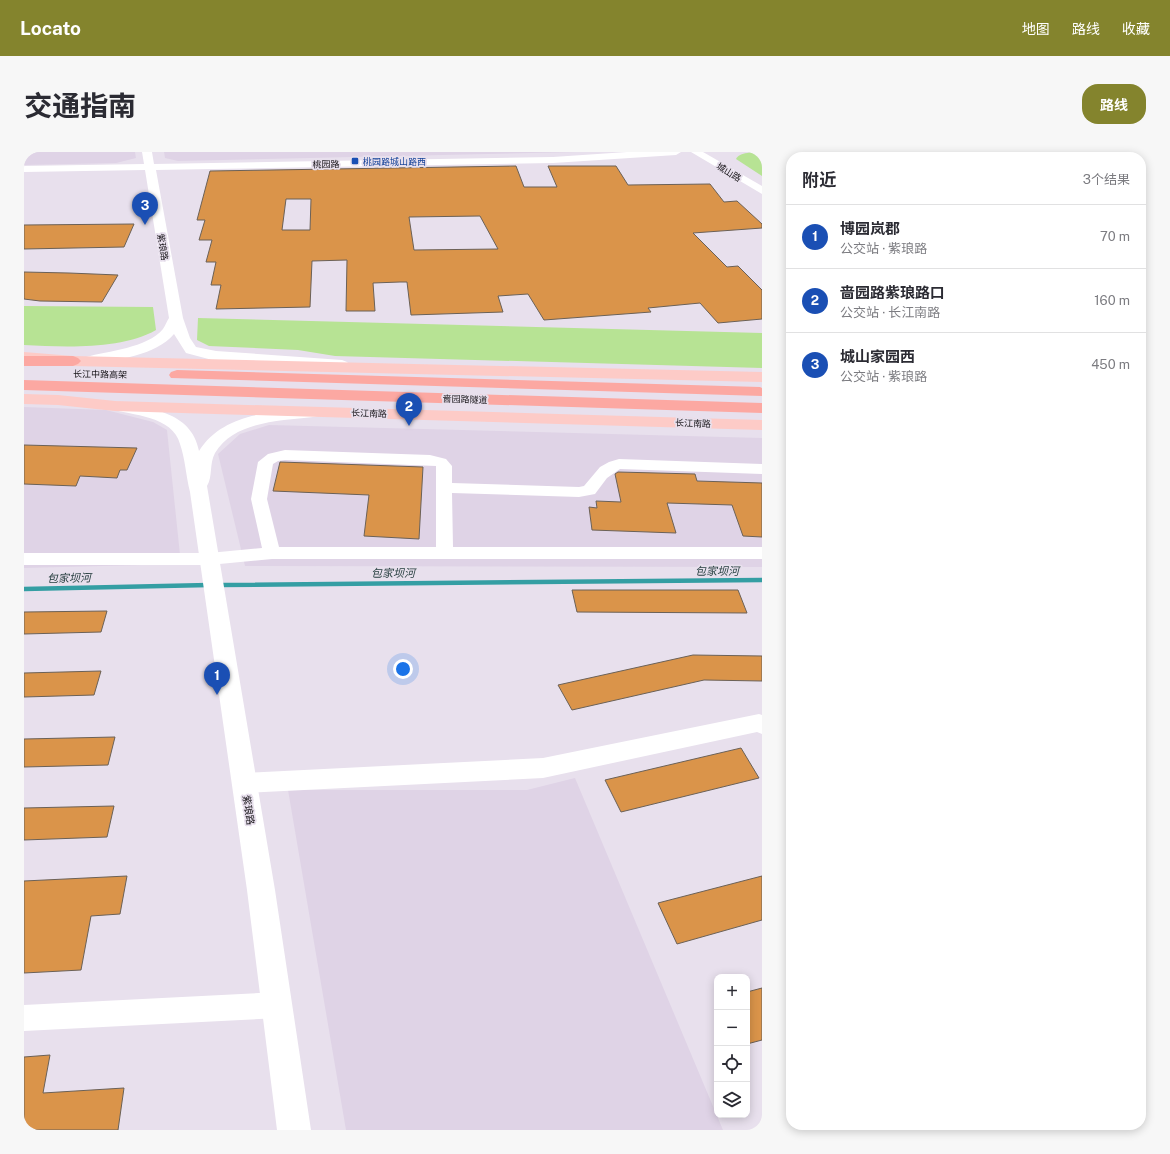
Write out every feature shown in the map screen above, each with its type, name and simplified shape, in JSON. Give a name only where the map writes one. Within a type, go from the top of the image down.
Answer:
[{"type":"highway","points":[[24,361],[73,361]]},
{"type":"highway","name":"长江中路高架","points":[[24,372],[178,369]]},
{"type":"highway","name":"啬园路隧道","points":[[178,369],[451,382],[761,400]]},
{"type":"highway","name":"长江中路高架","points":[[26,395],[168,390]]},
{"type":"highway","name":"啬园路隧道","points":[[168,390],[636,404],[761,400]]},
{"type":"highway","points":[[58,400],[288,400],[522,407],[636,404]]},
{"type":"main road","points":[[24,357],[73,361],[92,360],[178,369],[358,366],[762,377]]},
{"type":"main road","name":"长江南路","points":[[26,395],[115,406],[762,425]]},
{"type":"street","name":"紫琅路","points":[[147,152],[151,168],[152,189],[176,318],[183,338],[191,350],[216,356],[281,359],[358,366]]},
{"type":"street","name":"桃园路","points":[[24,169],[553,160],[676,152]]},
{"type":"street","name":"城山路","points":[[696,152],[762,191]]},
{"type":"street","name":"城山路","points":[[706,152],[762,184]]},
{"type":"street","points":[[92,360],[138,348],[157,340],[169,331],[176,318]]},
{"type":"street","points":[[115,406],[161,416],[181,428],[189,443],[193,469],[199,492]]},
{"type":"street","points":[[199,492],[204,455],[216,440],[236,427],[257,420],[315,412]]},
{"type":"street","points":[[272,553],[259,499],[266,462],[273,457],[285,455],[430,460],[441,462],[444,466],[445,553]]},
{"type":"street","points":[[444,488],[589,490],[600,476],[612,466],[619,464],[762,469]]},
{"type":"street","name":"紫琅路","points":[[199,492],[245,783],[278,1005],[294,1130]]},
{"type":"street","points":[[24,560],[119,558],[210,559],[272,553],[762,553]]},
{"type":"street","points":[[245,783],[543,768],[589,760],[759,723],[762,725]]},
{"type":"street","points":[[24,1018],[278,1005]]},
{"type":"shaded area","points":[[24,152],[135,152],[136,158],[116,163],[24,165]]},
{"type":"shaded area","points":[[164,152],[577,152],[178,161],[165,158]]},
{"type":"shaded area","points":[[24,407],[106,410],[153,422],[167,430],[181,564],[24,568]]},
{"type":"shaded area","points":[[269,425],[762,438],[762,567],[245,566],[218,454],[240,434]]},
{"type":"shaded area","points":[[575,778],[714,1109],[714,1118],[718,1118],[723,1130],[346,1130],[288,790],[527,790]]},
{"type":"green space","points":[[762,152],[762,176],[736,159],[743,154]]},
{"type":"green space","points":[[24,306],[153,307],[156,330],[126,341],[92,346],[24,345]]},
{"type":"green space","points":[[198,318],[762,333],[762,368],[335,356],[298,350],[209,346],[197,340]]},
{"type":"building","points":[[516,166],[524,187],[557,187],[548,166],[616,166],[628,185],[710,184],[724,202],[737,201],[762,224],[762,228],[693,233],[727,267],[738,266],[762,290],[762,319],[718,323],[700,303],[648,308],[651,312],[544,320],[528,294],[498,296],[503,312],[411,315],[407,282],[373,283],[375,311],[346,311],[347,260],[312,261],[310,307],[216,309],[221,285],[211,285],[216,262],[206,262],[212,240],[199,240],[205,220],[197,220],[210,171]],"holes":[[[286,199],[311,199],[310,230],[282,230]],[[480,216],[498,249],[414,250],[409,217]]]},
{"type":"building","points":[[134,224],[124,247],[24,249],[24,225]]},
{"type":"building","points":[[24,272],[118,275],[102,302],[40,301],[24,299]]},
{"type":"building","points":[[24,445],[137,448],[127,470],[120,470],[117,478],[80,476],[76,486],[24,484]]},
{"type":"building","points":[[280,462],[423,467],[419,539],[364,536],[369,495],[273,491]]},
{"type":"building","points":[[618,472],[695,474],[697,481],[762,483],[762,537],[743,536],[732,505],[667,503],[676,533],[592,530],[589,507],[597,508],[596,501],[621,502],[615,474]]},
{"type":"building","points":[[572,590],[738,590],[747,613],[577,612]]},
{"type":"building","points":[[107,611],[101,632],[24,634],[24,612]]},
{"type":"building","points":[[693,655],[762,656],[762,681],[704,680],[572,710],[558,685]]},
{"type":"building","points":[[101,671],[94,695],[24,697],[24,673]]},
{"type":"building","points":[[115,737],[108,765],[24,767],[24,739]]},
{"type":"building","points":[[741,748],[759,778],[621,812],[605,780]]},
{"type":"building","points":[[114,806],[107,837],[24,840],[24,808]]},
{"type":"building","points":[[127,876],[120,914],[91,916],[81,970],[24,973],[24,881]]},
{"type":"building","points":[[762,876],[762,920],[677,944],[658,903]]},
{"type":"building","points":[[762,988],[762,1040],[750,1043],[750,1010],[750,991]]},
{"type":"building","points":[[50,1055],[43,1093],[124,1088],[118,1130],[24,1130],[24,1057]]},
{"type":"waterway","name":"包家坝河","points":[[217,585],[762,580]]},
{"type":"waterway","name":"包家坝河","points":[[24,589],[209,585]]},
{"type":"place","name":"桃园路城山路西","points":[[355,161]]},
{"type":"place","name":"城山家园西","points":[[145,225]]},
{"type":"place","name":"啬园路紫琅路口","points":[[409,426]]},
{"type":"place","name":"博园岚郡","points":[[217,695]]}]
